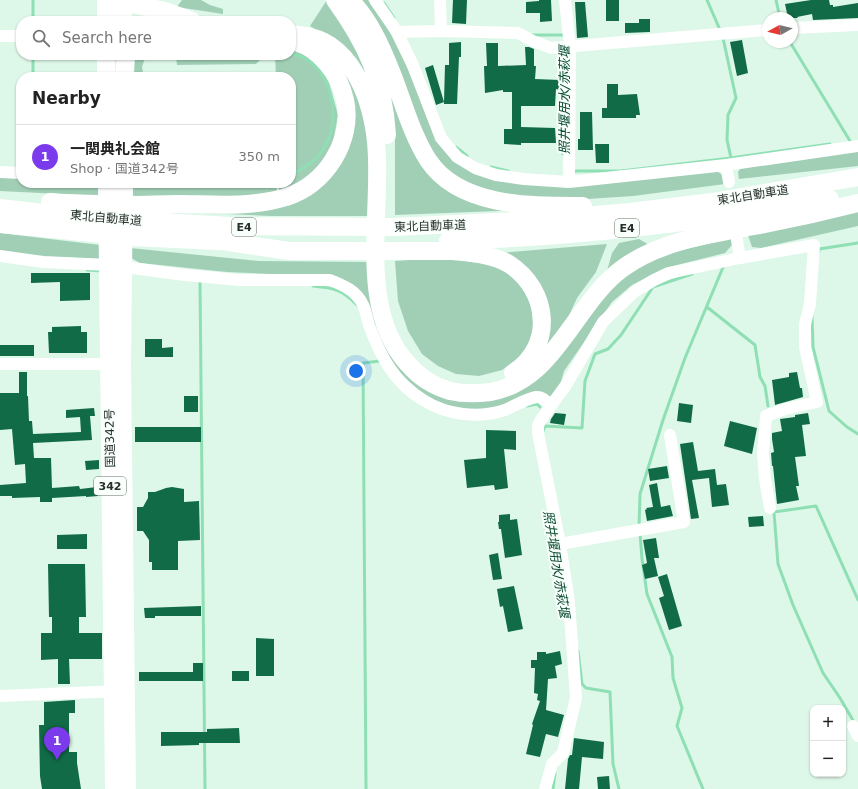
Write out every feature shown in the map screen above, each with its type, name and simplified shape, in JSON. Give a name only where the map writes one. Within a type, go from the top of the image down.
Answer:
[{"type":"highway","points":[[335,0],[350,20],[369,55],[381,91],[387,146],[385,261],[387,291],[395,324],[401,338],[418,360],[438,375],[464,383],[479,384],[506,378],[528,361],[540,336],[542,321],[541,306],[535,291],[528,280],[507,264],[492,257],[394,240]]},
{"type":"highway","points":[[350,0],[356,6],[378,40],[414,134],[429,162],[456,186],[480,197],[534,206],[582,206],[797,188]]},
{"type":"highway","points":[[118,1],[165,11],[179,16]]},
{"type":"highway","points":[[109,16],[118,1]]},
{"type":"highway","points":[[118,1],[122,16]]},
{"type":"highway","points":[[296,34],[306,35],[327,43],[343,57],[354,72],[364,90],[371,109],[375,128],[377,150],[378,176],[375,261],[379,298],[383,317],[389,334],[404,360],[417,374],[448,390],[466,394],[479,394],[510,387],[525,378],[544,361],[557,346],[607,281],[623,268],[639,258],[678,242],[812,215],[858,203]]},
{"type":"highway","points":[[0,199],[79,217],[133,221],[233,205],[270,201],[287,197],[300,191],[315,182],[326,171],[333,160],[340,147],[346,116],[345,101],[334,73],[323,59],[308,47],[296,42]]},
{"type":"highway","points":[[106,60],[106,72]]},
{"type":"highway","points":[[124,72],[125,60]]},
{"type":"highway","name":"東北自動車道","points":[[394,240],[535,220],[630,212],[712,202],[858,177]]},
{"type":"highway","name":"国道342号","points":[[108,188],[116,265]]},
{"type":"highway","name":"国道342号","points":[[124,188],[116,265],[115,364],[120,691],[127,789]]},
{"type":"highway","name":"東北自動車道","points":[[133,221],[228,242],[477,240],[585,232],[710,218],[858,194]]},
{"type":"highway","name":"東北自動車道","points":[[0,208],[79,217],[230,226],[356,241]]},
{"type":"highway","name":"東北自動車道","points":[[0,224],[79,217]]},
{"type":"highway","name":"E4","points":[[356,241],[394,240]]},
{"type":"highway","name":"国道342号","points":[[114,789],[120,691]]},
{"type":"street","points":[[375,0],[397,32],[412,63],[442,138],[457,157],[475,168],[496,175],[524,179],[569,182],[726,165],[858,146]]},
{"type":"street","points":[[440,0],[441,31]]},
{"type":"street","points":[[565,0],[570,47],[569,182]]},
{"type":"street","points":[[798,28],[858,25]]},
{"type":"street","points":[[397,32],[441,31],[518,33],[551,48],[762,30]]},
{"type":"street","points":[[0,36],[16,36]]},
{"type":"street","points":[[726,165],[729,182]]},
{"type":"street","points":[[0,172],[16,173]]},
{"type":"street","points":[[737,240],[740,258]]},
{"type":"street","points":[[545,789],[552,764],[563,753],[576,698],[569,602],[560,544],[538,433],[540,421],[566,386],[603,322],[634,292],[669,273],[740,258],[814,245],[810,304],[804,324],[805,347],[817,402],[785,409],[766,416],[763,453],[765,479],[770,508]]},
{"type":"street","points":[[0,256],[43,262],[116,265],[185,275],[239,280],[330,280],[343,285],[352,291],[363,304],[368,322],[384,360],[398,380],[422,400],[444,410],[460,414],[473,415],[483,415],[504,410],[536,397],[542,398],[551,405]]},
{"type":"street","points":[[0,364],[115,364]]},
{"type":"street","points":[[560,544],[684,522],[670,435]]},
{"type":"street","points":[[0,696],[120,691]]},
{"type":"green space","points":[[182,0],[201,0],[210,5],[223,9],[223,14],[177,7]]},
{"type":"green space","points":[[327,0],[339,11],[373,82],[331,39],[310,26]]},
{"type":"green space","points":[[357,0],[368,0],[386,24],[452,160],[528,184],[715,170],[724,176],[725,184],[633,196],[572,200],[511,197],[465,182],[447,170],[429,147]]},
{"type":"green space","points":[[296,52],[305,55],[320,66],[328,79],[338,115],[332,148],[319,167],[296,184],[296,72],[276,72],[275,60],[296,60]]},
{"type":"green space","points":[[380,57],[421,161],[522,210],[395,215],[395,134]]},
{"type":"green space","points":[[135,60],[144,60],[142,67],[143,72],[134,72]]},
{"type":"green space","points":[[176,60],[260,60],[256,64],[177,65]]},
{"type":"green space","points":[[344,67],[359,94],[368,128],[369,216],[271,216],[180,212],[272,207],[335,165],[341,75]]},
{"type":"green space","points":[[858,150],[858,166],[739,179],[738,172],[742,166]]},
{"type":"green space","points":[[0,175],[16,177],[16,188],[100,188],[100,196],[0,191]]},
{"type":"green space","points":[[132,188],[277,188],[277,192],[240,197],[137,197],[132,195]]},
{"type":"green space","points":[[279,188],[286,188],[279,191]]},
{"type":"green space","points":[[858,209],[858,226],[761,248],[752,247],[748,235]]},
{"type":"green space","points":[[0,233],[100,245],[99,259],[31,256],[0,251]]},
{"type":"green space","points":[[732,238],[732,245],[725,253],[665,268],[632,285],[612,302],[564,371],[560,385],[550,397],[486,411],[452,409],[427,397],[396,370],[373,328],[364,296],[295,275],[227,272],[140,263],[131,258],[130,248],[258,261],[368,262],[383,340],[465,401],[489,401],[515,394],[542,376],[588,316],[623,276],[661,255]]},
{"type":"green space","points":[[639,239],[651,246],[607,271],[612,253],[619,243]]},
{"type":"green space","points":[[607,244],[596,272],[577,298],[561,333],[540,361],[550,318],[500,253]]},
{"type":"green space","points":[[439,258],[490,264],[509,273],[530,296],[534,331],[530,346],[520,357],[502,370],[479,376],[456,374],[438,366],[422,354],[408,331],[398,301],[395,261]]},
{"type":"building","points":[[453,0],[467,0],[466,24],[452,23]]},
{"type":"building","points":[[551,0],[552,21],[540,22],[540,13],[526,13],[526,2]]},
{"type":"building","points":[[606,0],[619,0],[619,21],[606,21]]},
{"type":"building","points":[[811,0],[829,0],[830,5],[833,5],[833,7],[858,3],[858,18],[813,20],[812,14],[798,17],[798,12],[787,12],[785,4]]},
{"type":"building","points":[[575,2],[585,2],[588,37],[577,38]]},
{"type":"building","points":[[639,19],[650,19],[650,32],[625,33],[625,23],[639,23]]},
{"type":"building","points":[[742,40],[748,73],[737,76],[730,42]]},
{"type":"building","points":[[461,42],[457,104],[444,104],[445,65],[449,65],[449,43]]},
{"type":"building","points":[[486,43],[498,43],[498,66],[526,65],[525,47],[534,49],[534,66],[536,66],[535,79],[560,80],[560,90],[556,89],[555,106],[521,106],[521,127],[555,128],[556,143],[521,143],[521,145],[504,144],[504,129],[512,129],[512,92],[503,92],[503,90],[485,93],[484,66],[487,66]]},
{"type":"building","points":[[433,65],[444,102],[436,105],[425,68]]},
{"type":"building","points":[[607,84],[618,84],[618,95],[637,94],[640,115],[636,115],[636,118],[602,118],[602,108],[607,108]]},
{"type":"building","points":[[580,112],[592,112],[593,150],[578,150],[578,139],[580,139]]},
{"type":"building","points":[[595,144],[609,144],[609,163],[596,163]]},
{"type":"building","points":[[31,273],[90,273],[90,300],[60,301],[60,282],[31,283]]},
{"type":"building","points":[[81,326],[81,332],[87,332],[87,353],[49,353],[48,332],[52,332],[52,327]]},
{"type":"building","points":[[145,339],[162,339],[162,348],[173,347],[173,357],[145,357]]},
{"type":"building","points":[[0,345],[34,345],[34,356],[0,356]]},
{"type":"building","points":[[19,372],[27,372],[29,421],[32,421],[33,434],[81,432],[80,417],[66,418],[66,410],[94,408],[95,416],[90,416],[92,440],[33,443],[34,458],[51,458],[52,488],[79,486],[80,489],[97,487],[98,496],[52,498],[52,502],[40,502],[40,497],[12,498],[12,496],[0,496],[0,485],[26,483],[25,464],[15,465],[12,429],[0,430],[0,393],[19,393]]},
{"type":"building","points":[[797,372],[803,397],[775,405],[772,380],[789,377],[789,373]]},
{"type":"building","points":[[184,396],[198,396],[198,412],[184,412]]},
{"type":"building","points":[[679,403],[693,405],[691,423],[677,421]]},
{"type":"building","points":[[555,413],[566,414],[564,425],[550,423]]},
{"type":"building","points":[[808,413],[810,424],[802,425],[806,456],[795,457],[799,486],[796,486],[799,500],[777,504],[771,453],[774,452],[772,433],[782,431],[780,419]]},
{"type":"building","points":[[730,421],[757,428],[752,454],[724,446]]},
{"type":"building","points":[[135,427],[201,427],[201,442],[135,442]]},
{"type":"building","points":[[486,430],[516,431],[516,450],[504,449],[508,488],[495,490],[494,485],[467,488],[464,460],[486,458]]},
{"type":"building","points":[[693,442],[698,471],[715,469],[717,485],[726,484],[729,505],[712,507],[709,478],[692,480],[699,518],[691,519],[680,444]]},
{"type":"building","points":[[99,460],[99,469],[86,470],[85,461]]},
{"type":"building","points":[[667,466],[669,478],[650,481],[648,469]]},
{"type":"building","points":[[657,483],[661,507],[670,505],[673,516],[647,521],[645,510],[647,509],[646,508],[653,507],[649,485]]},
{"type":"building","points":[[172,487],[184,489],[184,502],[199,501],[200,540],[178,541],[178,570],[152,570],[152,562],[149,562],[149,540],[143,531],[137,531],[137,507],[143,507],[148,498],[148,492],[155,492]]},
{"type":"building","points":[[510,514],[510,520],[517,519],[522,555],[505,558],[501,529],[499,529],[498,522],[499,515]]},
{"type":"building","points":[[763,516],[764,526],[749,527],[748,517]]},
{"type":"building","points":[[87,534],[87,549],[57,549],[57,535]]},
{"type":"building","points":[[656,538],[659,558],[654,558],[658,576],[645,579],[642,565],[647,563],[643,540]]},
{"type":"building","points":[[498,553],[502,579],[493,580],[489,555]]},
{"type":"building","points":[[48,564],[85,564],[86,617],[79,617],[79,633],[102,633],[102,659],[69,659],[70,684],[58,684],[58,659],[41,660],[41,633],[52,633],[52,617],[49,617]]},
{"type":"building","points":[[667,574],[682,626],[669,630],[659,598],[664,596],[658,577]]},
{"type":"building","points":[[514,586],[523,629],[508,632],[503,606],[500,607],[497,589]]},
{"type":"building","points":[[201,606],[201,616],[155,616],[155,618],[145,618],[144,608]]},
{"type":"building","points":[[256,638],[274,639],[274,676],[256,676]]},
{"type":"building","points":[[560,651],[562,664],[555,666],[557,678],[548,679],[546,710],[564,715],[558,737],[546,734],[540,757],[526,754],[532,724],[540,701],[537,700],[538,694],[534,693],[535,668],[531,668],[531,660],[537,660],[537,652],[546,652],[546,654]]},
{"type":"building","points":[[193,663],[203,663],[203,681],[139,681],[139,672],[193,672]]},
{"type":"building","points":[[232,671],[249,671],[249,681],[232,681]]},
{"type":"building","points":[[75,700],[75,713],[69,713],[69,752],[77,752],[81,789],[42,789],[40,776],[39,725],[44,725],[44,702]]},
{"type":"building","points":[[239,728],[240,743],[199,743],[199,745],[161,746],[161,732],[207,732],[207,729]]},
{"type":"building","points":[[574,738],[604,742],[603,759],[582,757],[579,789],[565,789],[568,759],[570,755],[572,755]]},
{"type":"building","points":[[609,776],[610,789],[598,789],[597,777]]},
{"type":"waterway","points":[[33,0],[33,16]]},
{"type":"waterway","points":[[707,0],[720,30]]},
{"type":"waterway","points":[[776,0],[779,12]]},
{"type":"waterway","points":[[384,3],[394,18]]},
{"type":"waterway","points":[[531,35],[563,35]]},
{"type":"waterway","points":[[723,38],[736,98],[728,115],[727,140],[731,158]]},
{"type":"waterway","points":[[794,48],[850,141]]},
{"type":"waterway","points":[[296,55],[306,59],[323,76],[332,99],[333,112],[332,125],[324,148],[310,164],[296,172]]},
{"type":"waterway","points":[[33,60],[33,72]]},
{"type":"waterway","name":"照井堰用水/赤萩堰","points":[[563,154],[562,141],[564,115]]},
{"type":"waterway","points":[[572,172],[621,171],[731,158],[830,144]]},
{"type":"waterway","points":[[456,147],[467,156]]},
{"type":"waterway","points":[[491,167],[508,171]]},
{"type":"waterway","points":[[819,251],[819,249],[858,243]]},
{"type":"waterway","points":[[639,528],[640,494],[663,420],[685,358],[724,265]]},
{"type":"waterway","points":[[87,270],[102,271]]},
{"type":"waterway","points":[[543,431],[545,426],[582,428],[585,381],[595,354],[608,349],[621,335],[653,287],[692,274]]},
{"type":"waterway","points":[[200,282],[205,789]]},
{"type":"waterway","points":[[313,286],[342,292],[357,305]]},
{"type":"waterway","points":[[707,307],[755,345],[760,377],[765,386],[768,406]]},
{"type":"waterway","points":[[812,316],[813,347],[829,411],[847,427],[858,434]]},
{"type":"waterway","points":[[366,789],[363,363],[380,361]]},
{"type":"waterway","points":[[527,406],[537,404],[540,407]]},
{"type":"waterway","points":[[854,722],[823,673],[793,605],[778,564],[774,512],[816,506],[858,600]]},
{"type":"waterway","points":[[640,533],[647,594],[672,657],[673,678],[682,708],[677,726],[703,789]]},
{"type":"waterway","points":[[578,651],[582,684],[586,688],[610,692],[613,764],[619,789]]},
{"type":"waterway","name":"照井堰用水/赤萩堰","points":[[553,789],[555,773]]},
{"type":"place","name":"一関典礼会館","points":[[57,760]]}]
